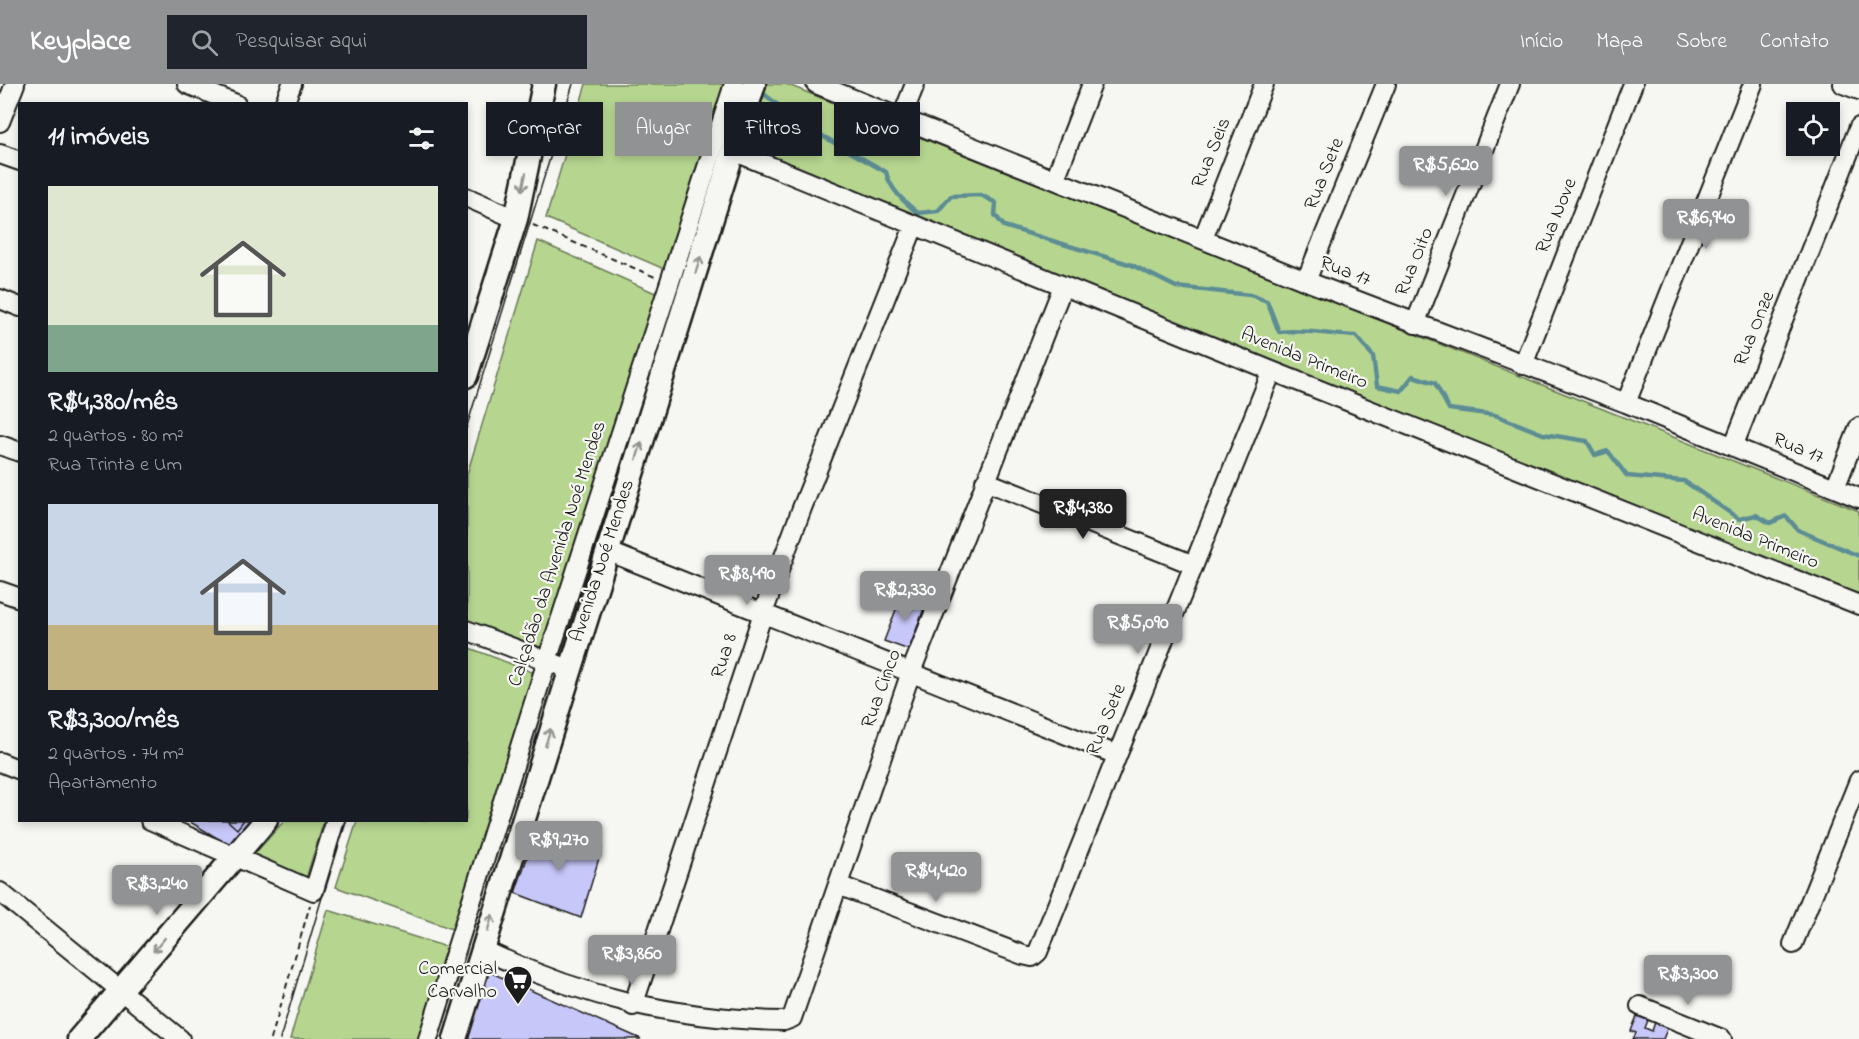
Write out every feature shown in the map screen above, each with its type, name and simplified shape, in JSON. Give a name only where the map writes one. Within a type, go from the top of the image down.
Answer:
[{"type":"main road","points":[[468,364],[472,340],[516,219],[544,84]]},
{"type":"main road","name":"Avenida Noé Mendes","points":[[748,102],[754,84]]},
{"type":"main road","name":"Avenida Noé Mendes","points":[[455,1039],[731,156]]},
{"type":"main road","points":[[79,1039],[264,822]]},
{"type":"street","points":[[0,122],[15,84]]},
{"type":"street","points":[[187,84],[231,102]]},
{"type":"street","points":[[285,102],[292,84]]},
{"type":"street","name":"Calçadão da Avenida Noé Mendes","points":[[428,1039],[546,661],[734,84]]},
{"type":"street","name":"Rua 17","points":[[816,84],[863,102]]},
{"type":"street","points":[[908,102],[915,84]]},
{"type":"street","points":[[1055,179],[1092,84]]},
{"type":"street","name":"Rua Seis","points":[[1203,238],[1264,84]]},
{"type":"street","name":"Rua Sete","points":[[1305,281],[1386,84]]},
{"type":"street","name":"Rua Oito","points":[[1415,324],[1510,84]]},
{"type":"street","name":"Rua Nove","points":[[1522,365],[1633,84]]},
{"type":"street","points":[[1626,403],[1753,84]]},
{"type":"street","points":[[1843,84],[1859,90]]},
{"type":"street","name":"Rua 17","points":[[920,124],[1305,281],[1626,403],[1859,498]]},
{"type":"street","name":"Rua Onze","points":[[1733,447],[1859,127]]},
{"type":"street","points":[[0,154],[18,160]]},
{"type":"street","name":"Avenida Primeiro","points":[[745,156],[1272,372],[1859,604]]},
{"type":"street","points":[[468,198],[516,219]]},
{"type":"street","name":"Rua 8","points":[[633,1005],[763,613],[806,497],[914,226]]},
{"type":"street","name":"Rua Cinco","points":[[633,1005],[716,1019],[770,1021],[786,1021],[797,1010],[911,672],[1063,286]]},
{"type":"street","points":[[0,299],[18,306]]},
{"type":"street","name":"Rua Sete","points":[[838,885],[1028,957],[1038,952],[1272,372]]},
{"type":"street","points":[[1834,488],[1859,427]]},
{"type":"street","points":[[0,445],[18,451]]},
{"type":"street","points":[[985,481],[1194,565]]},
{"type":"street","points":[[607,551],[1117,755]]},
{"type":"street","points":[[0,591],[18,597]]},
{"type":"street","points":[[468,631],[569,669]]},
{"type":"street","points":[[0,762],[18,769]]},
{"type":"street","points":[[1793,944],[1859,780]]},
{"type":"street","points":[[155,822],[314,891],[335,822]]},
{"type":"street","points":[[0,892],[180,1039]]},
{"type":"street","points":[[482,949],[552,980],[633,1005]]},
{"type":"street","points":[[1640,1006],[1722,1039]]},
{"type":"path","points":[[516,219],[670,284]]},
{"type":"path","points":[[271,1039],[314,891]]},
{"type":"green space","points":[[586,84],[738,84],[732,102],[724,102],[724,129],[678,275],[546,218],[565,156],[603,156],[603,102],[581,102]]},
{"type":"green space","points":[[766,84],[786,84],[834,103],[834,156],[920,156],[920,137],[1859,511],[1859,597],[753,156],[822,156],[822,102],[762,102]]},
{"type":"green space","points":[[538,241],[671,300],[560,658],[468,622],[468,471]]},
{"type":"green space","points":[[468,647],[550,679],[471,936],[336,887],[357,822],[468,822]]},
{"type":"green space","points":[[283,822],[324,822],[306,878],[252,857]]},
{"type":"green space","points":[[328,910],[466,953],[439,1039],[290,1039]]},
{"type":"building","points":[[902,594],[926,603],[909,650],[884,641]]},
{"type":"building","points":[[190,822],[253,822],[232,847]]},
{"type":"building","points":[[229,822],[242,822],[237,829]]},
{"type":"building","points":[[538,826],[602,848],[581,918],[515,893]]},
{"type":"building","name":"Comercial Carvalho","points":[[485,970],[641,1039],[463,1039]]},
{"type":"building","points":[[1637,1016],[1648,1020],[1645,1028],[1652,1031],[1655,1022],[1668,1027],[1663,1039],[1633,1039],[1636,1033],[1631,1031]]},
{"type":"waterway","points":[[764,94],[803,125],[886,172],[898,195],[918,213],[938,211],[951,196],[981,195],[996,203],[995,215],[1004,226],[1132,265],[1176,287],[1250,295],[1267,301],[1279,332],[1356,336],[1373,356],[1377,386],[1401,391],[1413,376],[1435,383],[1449,409],[1495,415],[1543,434],[1587,441],[1595,455],[1608,451],[1627,476],[1684,481],[1739,519],[1756,515],[1770,523],[1786,516],[1798,530],[1859,556]]},
{"type":"tram line","points":[[468,423],[573,84]]},
{"type":"tram line","points":[[280,1039],[344,822]]},
{"type":"place","name":"Comercial Carvalho","points":[[518,1006]]}]
